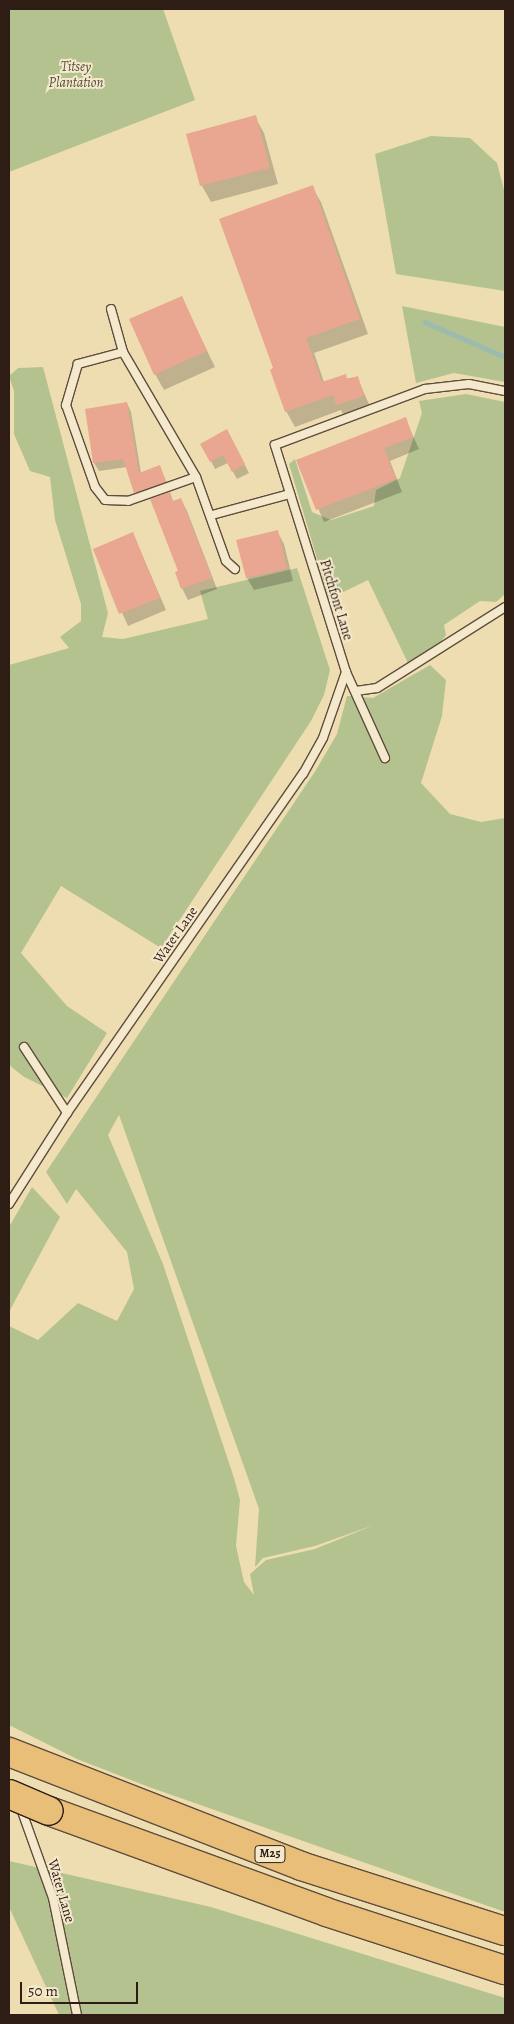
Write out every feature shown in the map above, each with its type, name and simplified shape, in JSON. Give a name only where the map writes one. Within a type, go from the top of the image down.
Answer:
[{"type":"highway","name":"M25","points":[[9,1752],[301,1866],[505,1931]]},
{"type":"highway","points":[[10,1790],[49,1811],[326,1912],[505,1970]]},
{"type":"lane","points":[[111,309],[122,352],[196,477],[212,515],[226,561],[235,569]]},
{"type":"lane","points":[[122,352],[78,364],[66,405],[95,487],[104,500],[128,501],[196,477]]},
{"type":"lane","name":"Pitchfont Lane","points":[[385,758],[346,672],[275,445],[425,389],[469,384],[505,392]]},
{"type":"lane","points":[[212,515],[290,494]]},
{"type":"lane","points":[[356,692],[378,688],[505,607]]},
{"type":"lane","name":"Water Lane","points":[[9,1204],[67,1113],[303,774],[323,738],[346,672]]},
{"type":"lane","points":[[24,1047],[67,1113]]},
{"type":"lane","name":"Water Lane","points":[[10,1790],[53,1898],[77,2015]]},
{"type":"green space","name":"Titsey Plantation","points":[[9,9],[163,9],[195,100],[9,172]]},
{"type":"green space","points":[[431,136],[470,138],[497,163],[505,194],[505,291],[396,274],[375,154]]},
{"type":"green space","points":[[402,306],[505,327],[505,382],[454,373],[416,383]]},
{"type":"green space","points":[[43,367],[108,613],[102,637],[123,639],[208,619],[200,591],[297,568],[330,670],[324,695],[311,721],[161,948],[61,886],[21,953],[67,1006],[107,1033],[67,1098],[24,1077],[9,1065],[9,665],[69,648],[60,637],[81,621],[81,604],[55,520],[50,477],[30,471],[14,434],[14,391],[9,376],[18,368]]},
{"type":"green space","points":[[466,394],[505,402],[505,594],[496,602],[480,601],[444,625],[446,635],[440,643],[408,663],[368,580],[329,599],[289,464],[295,459],[312,512],[331,520],[374,506],[376,490],[400,478],[422,413],[419,401]]},
{"type":"green space","points":[[430,665],[446,680],[442,716],[421,783],[450,814],[481,822],[505,818],[505,1912],[149,1787],[77,1759],[9,1725],[9,1326],[38,1340],[78,1303],[117,1321],[134,1289],[127,1252],[76,1189],[67,1204],[46,1172],[316,770],[337,734],[347,696],[373,698]],"holes":[[[119,1115],[259,1509],[255,1567],[263,1558],[315,1546],[374,1525],[315,1549],[266,1560],[250,1574],[254,1595],[244,1582],[236,1546],[240,1500],[163,1264],[108,1135]]]},
{"type":"green space","points":[[32,1187],[60,1217],[9,1312],[9,1227]]},
{"type":"green space","points":[[9,1861],[211,1907],[505,1998],[505,2015],[59,2015],[9,1907]]},
{"type":"building","points":[[256,115],[270,168],[200,186],[186,134]]},
{"type":"building","points":[[313,185],[360,319],[306,338],[322,382],[346,374],[347,379],[358,376],[364,396],[336,405],[333,395],[285,412],[270,370],[273,368],[219,219]]},
{"type":"building","points":[[182,296],[207,351],[154,375],[129,319]]},
{"type":"building","points":[[127,402],[139,473],[160,465],[166,482],[134,493],[123,459],[93,463],[85,409]]},
{"type":"building","points":[[406,417],[413,437],[384,448],[396,479],[316,510],[296,460]]},
{"type":"building","points":[[227,429],[245,464],[232,472],[223,455],[210,462],[200,444]]},
{"type":"building","points":[[170,492],[173,501],[181,498],[212,578],[181,589],[175,572],[178,571],[150,499]]},
{"type":"building","points":[[278,530],[287,569],[246,578],[236,540]]},
{"type":"building","points":[[133,532],[160,598],[119,614],[93,549]]},
{"type":"waterway","points":[[425,322],[505,357]]}]
